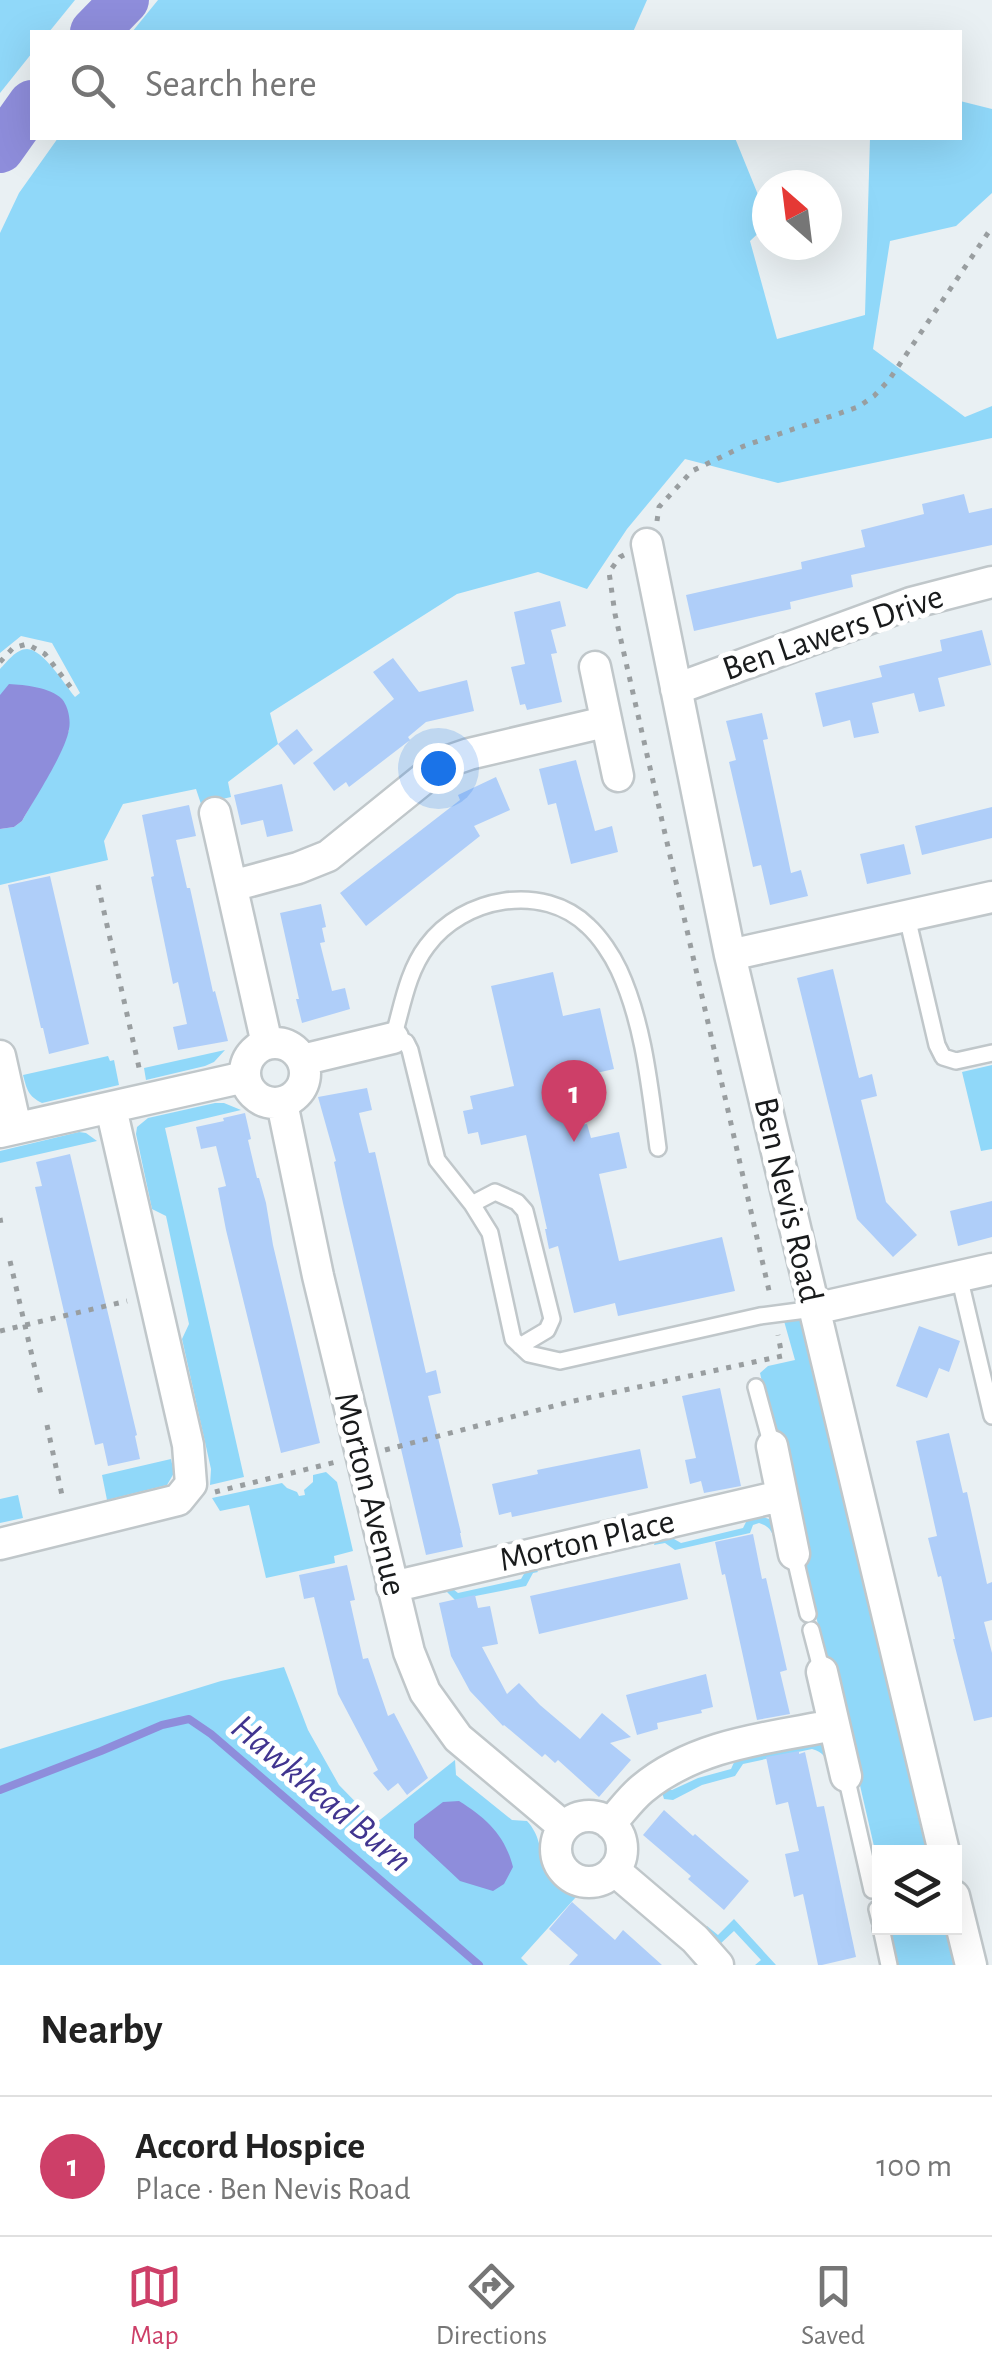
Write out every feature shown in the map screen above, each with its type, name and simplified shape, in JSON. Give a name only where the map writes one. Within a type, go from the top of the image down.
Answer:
[{"type":"street","name":"Ben Nevis Road","points":[[646,544],[730,955],[942,1845]]},
{"type":"street","name":"Ben Lawers Drive","points":[[676,689],[912,602],[992,582]]},
{"type":"street","points":[[594,666],[618,776]]},
{"type":"street","points":[[232,886],[328,856],[443,763],[606,722]]},
{"type":"street","points":[[215,812],[267,1044]]},
{"type":"street","points":[[730,955],[992,897]]},
{"type":"street","points":[[302,1060],[393,1038]]},
{"type":"street","points":[[267,1044],[284,1044],[298,1053],[305,1070],[300,1091],[282,1103],[262,1101],[253,1095],[244,1077],[252,1053],[267,1044]]},
{"type":"street","points":[[0,1056],[8,1130],[244,1077]]},
{"type":"street","name":"Morton Avenue","points":[[282,1103],[318,1276],[409,1652],[425,1692],[458,1738],[564,1826]]},
{"type":"street","points":[[0,1544],[178,1500],[190,1484],[188,1445],[111,1108]]},
{"type":"street","points":[[814,1310],[992,1268]]},
{"type":"street","points":[[772,1446],[794,1554]]},
{"type":"street","name":"Morton Place","points":[[392,1587],[781,1496]]},
{"type":"street","points":[[822,1672],[846,1776]]},
{"type":"street","points":[[610,1824],[640,1790],[713,1749],[834,1725]]},
{"type":"street","points":[[587,1816],[610,1824],[621,1846],[614,1870],[591,1882],[567,1874],[556,1851],[564,1826],[587,1816]]},
{"type":"street","points":[[614,1870],[694,1939],[718,1965]]},
{"type":"street","points":[[962,1928],[971,1965]]},
{"type":"lane","points":[[658,1148],[633,1010],[618,968],[588,926],[566,910],[544,902],[516,899],[465,912],[427,944],[412,970],[393,1038],[406,1042],[410,1050],[438,1160],[490,1233],[513,1338],[528,1354],[560,1361],[760,1316],[814,1310]]},
{"type":"lane","points":[[907,917],[943,1057],[956,1061],[992,1052]]},
{"type":"lane","points":[[472,1204],[494,1192],[517,1202],[525,1211],[552,1319],[547,1330],[520,1346]]},
{"type":"lane","points":[[959,1276],[992,1416]]},
{"type":"lane","points":[[756,1387],[772,1446]]},
{"type":"lane","points":[[794,1554],[822,1672]]},
{"type":"lane","points":[[846,1776],[872,1890]]},
{"type":"lane","points":[[882,1935],[889,1965]]},
{"type":"path","points":[[646,544],[656,532],[659,507],[692,471],[744,446],[858,406],[874,396],[889,380],[992,227]]},
{"type":"path","points":[[0,662],[12,648],[27,644],[46,654],[75,693]]},
{"type":"path","points":[[98,885],[146,1100]]},
{"type":"path","points":[[10,1261],[42,1399]]},
{"type":"path","points":[[0,1331],[154,1295]]},
{"type":"path","points":[[47,1424],[69,1528]]},
{"type":"path","points":[[178,1500],[361,1456]]},
{"type":"shaded area","points":[[0,0],[75,0],[51,30],[30,30],[30,56],[0,93]]},
{"type":"shaded area","points":[[158,0],[647,0],[634,30],[134,30]]},
{"type":"shaded area","points":[[962,102],[992,109],[992,193],[956,226],[890,241],[873,349],[965,417],[992,406],[992,438],[778,483],[685,459],[627,529],[587,589],[538,572],[457,594],[270,713],[278,744],[228,782],[231,797],[201,804],[196,789],[123,804],[104,841],[108,860],[0,885],[0,829],[22,821],[69,730],[0,695],[0,669],[12,656],[27,649],[47,661],[75,697],[80,693],[52,643],[21,636],[0,653],[0,233],[19,193],[57,140],[736,140],[752,180],[752,260],[755,260],[777,339],[865,315],[870,140],[962,140]]},
{"type":"shaded area","points":[[9,684],[37,687],[57,695],[66,705],[70,725],[56,762],[22,821],[0,829],[0,695]]},
{"type":"shaded area","points":[[225,1050],[205,1066],[146,1080],[144,1068]]},
{"type":"shaded area","points":[[108,1056],[110,1061],[114,1060],[119,1085],[42,1103],[27,1089],[23,1075]]},
{"type":"shaded area","points":[[992,1065],[992,1149],[981,1151],[962,1072]]},
{"type":"shaded area","points":[[215,1103],[241,1110],[165,1128],[244,1477],[210,1485],[211,1469],[182,1339],[189,1324],[166,1216],[152,1209],[136,1134],[137,1127],[148,1118]]},
{"type":"shaded area","points":[[79,1132],[97,1141],[0,1163],[0,1151]]},
{"type":"shaded area","points":[[784,1321],[801,1321],[808,1326],[930,1845],[874,1845],[859,1781],[863,1779],[835,1665],[826,1658],[803,1562],[809,1552],[782,1439],[773,1431],[760,1373],[768,1366],[795,1360]]},
{"type":"shaded area","points":[[171,1459],[174,1473],[167,1485],[107,1500],[102,1475]]},
{"type":"shaded area","points":[[326,1472],[337,1482],[353,1551],[334,1556],[335,1563],[266,1578],[249,1505],[220,1511],[212,1498],[282,1483],[299,1496],[305,1495],[313,1475]]},
{"type":"shaded area","points":[[18,1495],[23,1518],[0,1523],[0,1499]]},
{"type":"shaded area","points":[[761,1516],[777,1522],[782,1538],[775,1543],[770,1530],[759,1523],[753,1525],[750,1533],[675,1550],[665,1543],[654,1545],[656,1538],[667,1535],[681,1543],[743,1528],[748,1518]]},
{"type":"shaded area","points":[[533,1565],[538,1572],[533,1573],[526,1586],[455,1600],[447,1592],[442,1593],[441,1586],[448,1585],[458,1593],[521,1579]]},
{"type":"shaded area","points":[[284,1667],[308,1730],[339,1785],[376,1823],[455,1760],[456,1775],[512,1820],[527,1821],[538,1841],[546,1871],[561,1889],[576,1897],[521,1958],[528,1965],[0,1965],[0,1749],[221,1681]]},
{"type":"shaded area","points":[[813,1742],[831,1750],[829,1768],[824,1755],[812,1749],[743,1764],[735,1776],[702,1785],[673,1800],[664,1799],[661,1789],[672,1790],[731,1769],[736,1758]]},
{"type":"shaded area","points":[[459,1801],[493,1828],[509,1856],[513,1867],[504,1884],[493,1891],[460,1881],[414,1838],[414,1824],[443,1802]]},
{"type":"shaded area","points":[[734,1919],[776,1965],[755,1965],[761,1960],[734,1931],[718,1946],[705,1934],[707,1926],[718,1935]]},
{"type":"shaded area","points":[[891,1935],[952,1935],[959,1965],[898,1965]]},
{"type":"building","points":[[964,494],[969,513],[992,508],[992,545],[851,575],[853,587],[790,602],[791,609],[694,631],[686,595],[802,569],[801,562],[865,547],[861,530],[924,514],[922,504]]},
{"type":"building","points":[[560,601],[566,626],[551,630],[557,653],[551,654],[562,702],[527,710],[525,704],[520,705],[511,667],[525,664],[514,612]]},
{"type":"building","points":[[982,630],[991,665],[938,678],[945,706],[919,712],[914,693],[872,703],[879,733],[854,738],[850,720],[823,727],[815,693],[882,677],[879,666],[942,651],[940,640]]},
{"type":"building","points":[[393,658],[419,692],[467,680],[474,711],[426,722],[408,737],[410,740],[349,787],[346,782],[334,791],[313,763],[394,699],[373,672]]},
{"type":"building","points":[[762,713],[768,739],[763,740],[791,873],[801,870],[808,896],[770,905],[761,865],[753,867],[729,762],[736,760],[726,721]]},
{"type":"building","points":[[297,729],[313,750],[294,765],[278,744]]},
{"type":"building","points":[[576,760],[595,831],[612,826],[618,852],[571,864],[556,803],[548,805],[539,769]]},
{"type":"building","points":[[496,777],[510,810],[474,826],[480,836],[366,926],[340,893],[460,800],[458,795]]},
{"type":"building","points":[[282,784],[293,831],[267,837],[263,820],[241,825],[234,795]]},
{"type":"building","points":[[189,805],[196,836],[176,840],[228,1041],[178,1050],[173,1027],[187,1024],[178,982],[173,984],[142,815]]},
{"type":"building","points":[[992,807],[992,838],[922,855],[915,826]]},
{"type":"building","points":[[904,844],[911,874],[867,884],[860,854]]},
{"type":"building","points":[[50,876],[89,1044],[49,1054],[8,885]]},
{"type":"building","points":[[321,904],[326,927],[322,928],[325,942],[320,943],[332,991],[345,988],[350,1009],[302,1023],[280,913]]},
{"type":"building","points":[[833,969],[859,1078],[872,1074],[877,1096],[861,1100],[886,1202],[917,1235],[893,1257],[857,1219],[797,978]]},
{"type":"building","points":[[553,972],[563,1016],[600,1008],[614,1069],[570,1079],[581,1125],[587,1124],[591,1138],[619,1132],[627,1168],[599,1174],[619,1261],[722,1237],[735,1291],[618,1316],[615,1303],[574,1313],[558,1246],[549,1249],[526,1135],[481,1145],[478,1132],[468,1134],[463,1111],[473,1109],[470,1096],[514,1086],[491,986]]},
{"type":"building","points":[[367,1088],[372,1110],[359,1113],[369,1153],[375,1152],[426,1373],[436,1370],[441,1393],[428,1396],[463,1547],[426,1555],[318,1097]]},
{"type":"building","points":[[245,1113],[251,1139],[248,1140],[320,1443],[281,1453],[226,1230],[218,1188],[226,1186],[216,1146],[201,1149],[196,1127]]},
{"type":"building","points":[[70,1154],[140,1459],[108,1466],[103,1443],[95,1445],[35,1187],[42,1186],[36,1162]]},
{"type":"building","points":[[992,1201],[992,1237],[958,1246],[950,1211]]},
{"type":"building","points":[[919,1326],[960,1341],[949,1372],[939,1368],[927,1398],[896,1386]]},
{"type":"building","points":[[720,1388],[741,1486],[704,1493],[701,1481],[690,1484],[685,1460],[696,1458],[682,1396]]},
{"type":"building","points":[[949,1433],[963,1493],[967,1492],[987,1584],[992,1582],[992,1620],[984,1622],[992,1653],[992,1717],[974,1721],[941,1576],[938,1577],[928,1538],[937,1536],[916,1441]]},
{"type":"building","points":[[640,1449],[648,1488],[512,1517],[511,1512],[499,1515],[492,1484],[538,1474],[537,1470]]},
{"type":"building","points":[[753,1534],[787,1670],[780,1672],[790,1714],[757,1720],[715,1542]]},
{"type":"building","points":[[680,1563],[688,1599],[539,1634],[530,1596]]},
{"type":"building","points":[[347,1565],[355,1600],[350,1601],[363,1659],[368,1658],[388,1716],[394,1713],[428,1778],[407,1795],[398,1783],[388,1791],[373,1773],[378,1770],[338,1694],[314,1597],[304,1599],[299,1575]]},
{"type":"building","points":[[475,1595],[478,1608],[490,1606],[498,1644],[482,1647],[507,1694],[519,1683],[580,1739],[602,1713],[631,1737],[610,1743],[631,1760],[599,1797],[558,1760],[555,1763],[545,1754],[542,1757],[503,1726],[470,1691],[451,1656],[439,1603]]},
{"type":"building","points":[[706,1674],[713,1707],[657,1723],[658,1729],[637,1735],[626,1695]]},
{"type":"building","points":[[805,1752],[817,1807],[824,1806],[856,1957],[822,1965],[818,1965],[803,1894],[794,1897],[785,1854],[799,1851],[788,1802],[776,1805],[766,1757]]},
{"type":"building","points":[[664,1810],[749,1881],[724,1910],[643,1835]]},
{"type":"building","points":[[572,1902],[615,1940],[623,1930],[662,1965],[569,1965],[578,1955],[549,1929]]},
{"type":"waterway","points":[[96,30],[125,0]]},
{"type":"waterway","points":[[0,149],[30,107]]},
{"type":"waterway","name":"Hawkhead Burn","points":[[0,1790],[162,1725],[189,1719],[479,1965]]},
{"type":"place","name":"Accord Hospice","points":[[574,1142]]}]
